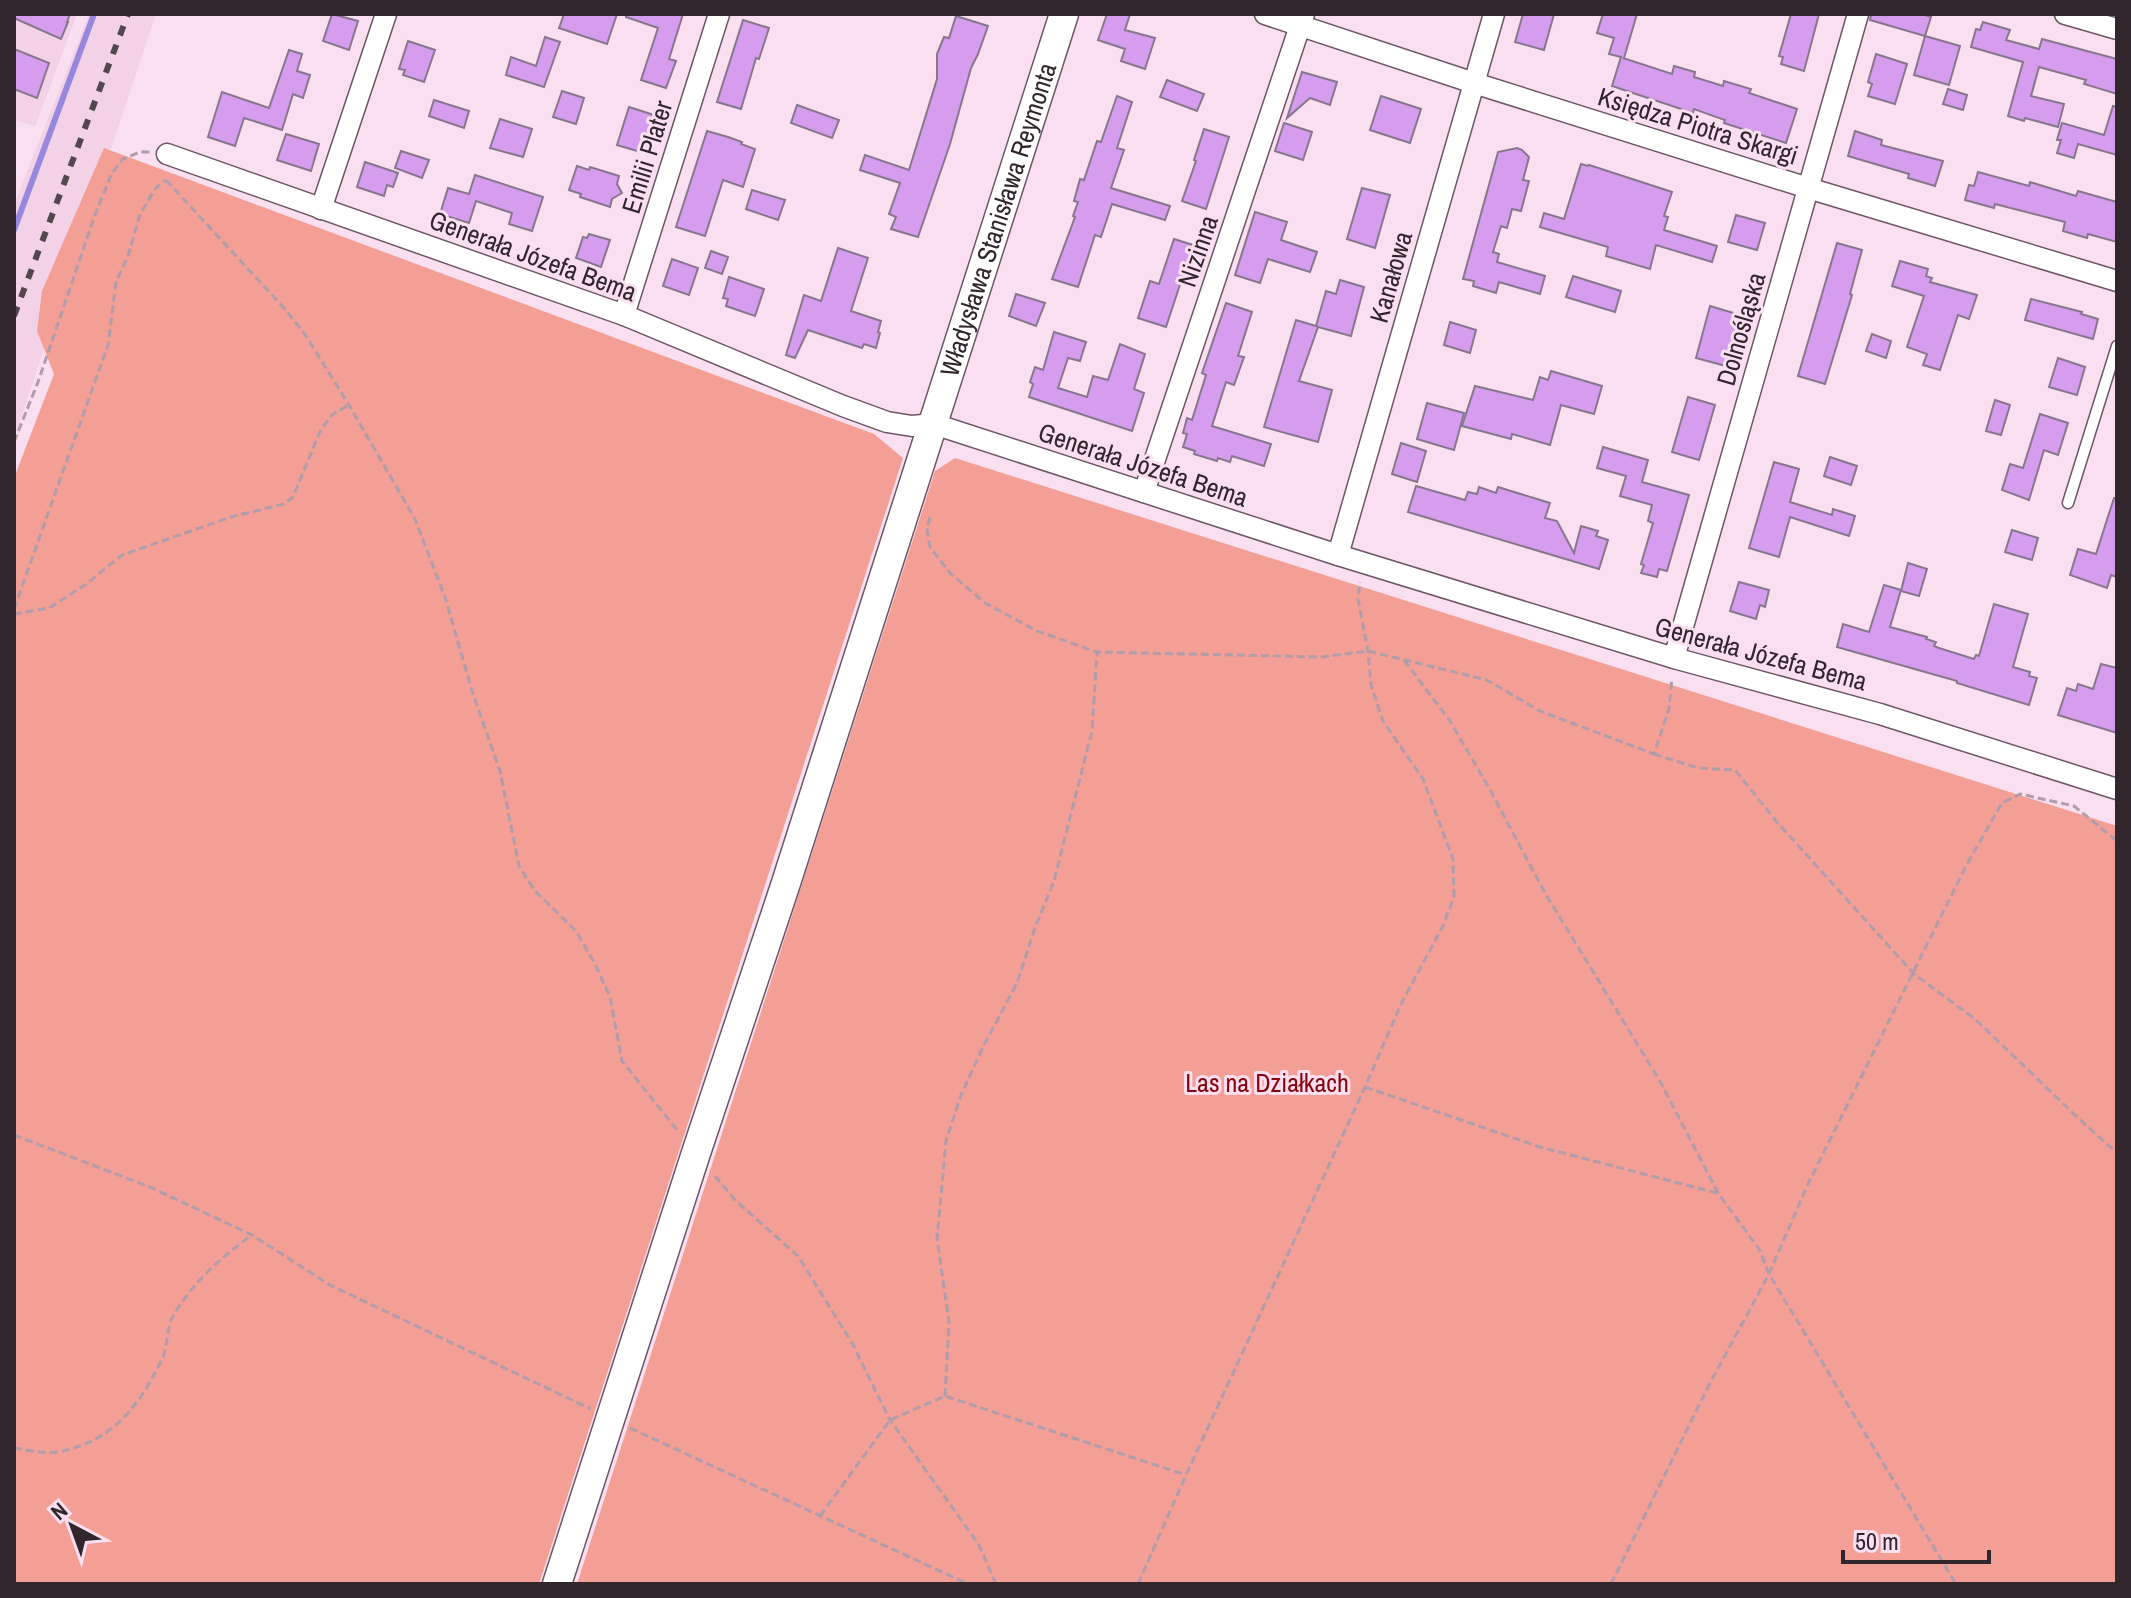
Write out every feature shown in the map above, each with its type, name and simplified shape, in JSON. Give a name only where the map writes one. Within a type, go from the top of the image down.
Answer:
[{"type":"main road","name":"Władysława Stanisława Reymonta","points":[[557,1584],[785,886],[1064,14]]},
{"type":"street","points":[[321,209],[386,14]]},
{"type":"street","name":"Emilii Plater","points":[[624,315],[719,14]]},
{"type":"street","name":"Księdza Piotra Skargi","points":[[1265,14],[1303,20],[1474,83],[2117,281]]},
{"type":"street","name":"Kanałowa","points":[[1338,555],[1494,14]]},
{"type":"street","name":"Dolnośląska","points":[[1674,658],[1858,14]]},
{"type":"street","points":[[2065,14],[2117,29]]},
{"type":"street","name":"Nizinna","points":[[1144,492],[1303,20]]},
{"type":"street","name":"Generała Józefa Bema","points":[[168,155],[624,315],[887,422],[912,426],[934,424],[1363,563],[1674,658],[1880,714],[2117,789]]},
{"type":"lane","points":[[2068,503],[2117,346]]},
{"type":"path","points":[[14,442],[112,173],[123,159],[140,152],[168,155]]},
{"type":"path","points":[[349,405],[333,414],[321,429],[293,497],[284,504],[231,517],[122,555],[85,585],[49,608],[14,612],[108,345],[116,282],[128,256],[140,214],[156,188],[166,180],[306,336],[349,405],[415,519],[441,587],[500,771],[519,866],[535,891],[576,931],[595,964],[610,997],[622,1061],[736,1201],[798,1256],[852,1343],[890,1420],[979,1545],[996,1584]]},
{"type":"path","points":[[930,517],[927,529],[930,547],[950,573],[985,603],[1037,631],[1097,652],[1321,657],[1368,651],[1487,680],[1540,711],[1654,754],[1698,768],[1735,770],[1777,822],[1914,974],[1975,1019],[2117,1153]]},
{"type":"path","points":[[1138,1584],[1402,1002],[1443,926],[1454,897],[1453,859],[1423,779],[1383,721],[1371,685],[1358,599],[1363,563]]},
{"type":"path","points":[[945,1396],[949,1322],[937,1238],[946,1141],[961,1095],[1017,983],[1054,881],[1092,731],[1097,652]]},
{"type":"path","points":[[1654,754],[1669,709],[1674,658]]},
{"type":"path","points":[[1404,660],[1450,721],[1545,893],[1661,1083],[1718,1193],[1759,1249],[1769,1274],[1956,1584]]},
{"type":"path","points":[[1611,1584],[1709,1385],[1769,1274],[1808,1184],[1967,864],[2002,803],[2020,794],[2074,806],[2117,841]]},
{"type":"path","points":[[1365,1087],[1540,1147],[1718,1193]]},
{"type":"path","points":[[14,1135],[150,1187],[252,1235],[330,1285],[610,1419],[968,1584]]},
{"type":"path","points":[[14,1448],[54,1453],[94,1442],[133,1410],[164,1356],[170,1322],[190,1289],[231,1250],[252,1235]]},
{"type":"path","points":[[820,1516],[890,1420],[945,1396],[1186,1475]]},
{"type":"shaded area","points":[[14,14],[77,14],[35,127],[17,120],[14,127]]},
{"type":"shaded area","points":[[89,14],[156,14],[14,439],[14,205]]},
{"type":"green space","points":[[104,148],[874,434],[903,458],[539,1584],[14,1584],[14,478],[54,374],[37,331],[42,291]]},
{"type":"green space","name":"Las na Działkach","points":[[955,458],[2117,826],[2117,1584],[577,1584],[935,471]]},
{"type":"building","points":[[14,14],[70,14],[61,39],[14,18]]},
{"type":"building","points":[[332,14],[358,21],[349,50],[323,41]]},
{"type":"building","points":[[564,14],[617,14],[607,44],[559,28]]},
{"type":"building","points":[[626,14],[683,14],[669,59],[676,61],[666,88],[641,80],[658,28],[626,17]]},
{"type":"building","points":[[1107,14],[1130,14],[1125,30],[1155,38],[1145,69],[1121,61],[1125,49],[1098,40]]},
{"type":"building","points":[[1523,14],[1554,14],[1544,50],[1515,42]]},
{"type":"building","points":[[1603,14],[1637,14],[1623,58],[1672,74],[1674,66],[1695,72],[1694,77],[1723,86],[1724,81],[1751,89],[1749,93],[1797,109],[1786,143],[1724,123],[1725,120],[1694,109],[1693,113],[1612,86],[1621,57],[1609,54],[1614,38],[1597,33]]},
{"type":"building","points":[[1791,14],[1819,14],[1804,71],[1781,64],[1783,57],[1779,56]]},
{"type":"building","points":[[1871,14],[1922,14],[1931,17],[1925,36],[1870,20]]},
{"type":"building","points":[[956,16],[988,26],[971,68],[950,144],[918,237],[891,229],[896,217],[889,214],[900,183],[860,170],[865,155],[909,170],[937,79],[937,54],[944,37],[949,38]]},
{"type":"building","points":[[743,20],[769,28],[759,59],[756,58],[741,109],[717,102]]},
{"type":"building","points":[[1983,22],[2010,30],[2006,40],[2039,49],[2042,39],[2117,59],[2117,94],[2084,84],[2086,80],[2039,67],[2031,96],[2064,104],[2058,127],[2008,116],[2023,62],[1971,47],[1976,29],[1980,30]]},
{"type":"building","points":[[1925,36],[1960,46],[1949,85],[1914,75]]},
{"type":"building","points":[[545,37],[560,42],[544,87],[506,75],[511,57],[536,66]]},
{"type":"building","points":[[408,41],[435,50],[424,82],[403,75],[405,70],[399,69]]},
{"type":"building","points":[[14,49],[49,63],[37,98],[14,89]]},
{"type":"building","points":[[289,50],[302,54],[297,71],[310,75],[303,98],[293,94],[282,130],[244,118],[235,146],[208,137],[222,92],[269,108]]},
{"type":"building","points":[[1876,54],[1907,64],[1895,104],[1868,96],[1872,84],[1868,82]]},
{"type":"building","points":[[1302,72],[1337,82],[1330,105],[1310,98],[1287,118]]},
{"type":"building","points":[[1167,80],[1204,94],[1197,111],[1160,97]]},
{"type":"building","points":[[1948,89],[1967,95],[1963,110],[1943,104]]},
{"type":"building","points":[[562,91],[584,98],[576,124],[553,117]]},
{"type":"building","points":[[1117,96],[1132,102],[1117,148],[1124,150],[1111,188],[1170,206],[1165,220],[1112,204],[1101,237],[1095,235],[1078,287],[1052,279],[1075,217],[1078,202],[1074,201],[1080,179],[1084,180],[1097,141],[1101,142]]},
{"type":"building","points":[[1381,96],[1421,109],[1410,143],[1370,130]]},
{"type":"building","points":[[434,100],[469,111],[464,128],[429,116]]},
{"type":"building","points":[[797,105],[839,120],[832,138],[791,123]]},
{"type":"building","points":[[2113,106],[2117,107],[2117,155],[2078,144],[2074,158],[2057,153],[2062,123],[2104,135]]},
{"type":"building","points":[[629,107],[657,116],[644,153],[617,145]]},
{"type":"building","points":[[500,119],[532,129],[523,157],[490,148]]},
{"type":"building","points":[[1284,123],[1312,132],[1303,160],[1275,151]]},
{"type":"building","points":[[1204,129],[1229,137],[1206,209],[1182,201]]},
{"type":"building","points":[[707,131],[755,149],[743,187],[723,180],[705,236],[676,227]]},
{"type":"building","points":[[1855,131],[1882,140],[1881,145],[1943,161],[1935,186],[1908,178],[1909,174],[1848,156]]},
{"type":"building","points":[[286,134],[319,144],[311,171],[277,160]]},
{"type":"building","points":[[1517,148],[1529,157],[1523,180],[1529,181],[1521,211],[1512,209],[1507,228],[1501,226],[1493,252],[1499,254],[1497,262],[1545,276],[1540,294],[1499,282],[1496,293],[1473,286],[1474,281],[1463,279],[1498,152]]},
{"type":"building","points":[[401,151],[429,160],[422,178],[395,168]]},
{"type":"building","points":[[365,162],[398,173],[393,187],[387,185],[384,196],[357,187]]},
{"type":"building","points":[[1581,164],[1672,192],[1664,216],[1668,217],[1664,230],[1717,246],[1712,262],[1656,245],[1650,269],[1606,256],[1608,247],[1540,227],[1544,213],[1564,219]]},
{"type":"building","points":[[577,166],[619,176],[617,184],[622,193],[612,199],[610,207],[569,190]]},
{"type":"building","points":[[1978,172],[2029,186],[2030,182],[2076,196],[2078,191],[2117,202],[2117,242],[2063,231],[2065,222],[1995,204],[1994,208],[1965,200],[1969,185],[1974,186]]},
{"type":"building","points":[[475,175],[543,197],[532,231],[509,224],[512,213],[476,201],[469,223],[440,214],[448,188],[469,194]]},
{"type":"building","points":[[1362,188],[1390,195],[1375,248],[1347,239]]},
{"type":"building","points":[[752,190],[785,200],[778,220],[746,209]]},
{"type":"building","points":[[1255,212],[1287,222],[1281,240],[1317,252],[1310,272],[1268,259],[1260,283],[1235,275]]},
{"type":"building","points":[[1736,215],[1765,223],[1757,250],[1728,242]]},
{"type":"building","points":[[589,234],[610,240],[601,267],[576,258],[583,237],[587,238]]},
{"type":"building","points":[[1174,239],[1193,245],[1166,327],[1138,318],[1150,281],[1159,284]]},
{"type":"building","points":[[1837,243],[1862,250],[1825,384],[1798,376]]},
{"type":"building","points":[[838,248],[868,258],[851,311],[881,321],[876,348],[864,344],[862,348],[808,330],[795,358],[786,355],[804,295],[821,301]]},
{"type":"building","points":[[711,251],[728,257],[722,274],[705,268]]},
{"type":"building","points":[[672,259],[698,268],[689,295],[663,286]]},
{"type":"building","points":[[1900,261],[1928,269],[1926,276],[1932,278],[1930,282],[1977,295],[1969,319],[1958,315],[1940,370],[1923,365],[1927,354],[1907,347],[1924,296],[1892,286]]},
{"type":"building","points":[[1573,276],[1621,291],[1615,312],[1566,297]]},
{"type":"building","points":[[729,277],[764,289],[755,316],[726,306],[728,299],[723,298]]},
{"type":"building","points":[[1340,280],[1364,287],[1351,336],[1318,327],[1299,381],[1332,390],[1318,442],[1264,427],[1296,320],[1316,326],[1326,291],[1336,294]]},
{"type":"building","points":[[1016,294],[1045,303],[1036,326],[1009,316]]},
{"type":"building","points":[[2031,299],[2098,319],[2093,339],[2025,320]]},
{"type":"building","points":[[1226,303],[1252,312],[1238,356],[1244,357],[1234,385],[1226,382],[1212,426],[1271,444],[1264,466],[1232,456],[1230,462],[1218,458],[1217,461],[1183,447],[1187,418],[1192,420],[1206,375],[1202,373]]},
{"type":"building","points":[[1710,306],[1740,315],[1726,366],[1696,358]]},
{"type":"building","points":[[1450,322],[1476,330],[1470,353],[1444,345]]},
{"type":"building","points":[[1054,332],[1086,342],[1080,361],[1068,358],[1058,388],[1087,397],[1093,376],[1108,380],[1120,344],[1145,354],[1134,389],[1144,393],[1132,431],[1029,397],[1035,367],[1043,370]]},
{"type":"building","points":[[1872,334],[1891,341],[1886,358],[1866,351]]},
{"type":"building","points":[[2058,358],[2085,367],[2077,395],[2049,387]]},
{"type":"building","points":[[1551,371],[1602,386],[1594,414],[1561,405],[1550,445],[1512,434],[1511,439],[1462,426],[1475,386],[1533,400],[1540,377],[1548,380]]},
{"type":"building","points":[[1688,397],[1715,405],[1699,460],[1672,452]]},
{"type":"building","points":[[1995,400],[2010,405],[2001,435],[1986,431]]},
{"type":"building","points":[[1427,403],[1464,413],[1454,450],[1417,439]]},
{"type":"building","points":[[2040,414],[2068,423],[2058,455],[2044,450],[2029,500],[2002,490],[2010,464],[2023,468]]},
{"type":"building","points":[[1401,443],[1426,451],[1417,482],[1392,474]]},
{"type":"building","points":[[1603,447],[1648,460],[1642,482],[1689,495],[1667,571],[1659,569],[1657,577],[1641,573],[1653,523],[1648,521],[1652,505],[1620,496],[1626,476],[1597,468]]},
{"type":"building","points":[[1830,457],[1857,466],[1851,485],[1824,476]]},
{"type":"building","points":[[1774,462],[1799,469],[1790,502],[1832,515],[1833,509],[1855,516],[1849,536],[1790,517],[1779,557],[1749,548]]},
{"type":"building","points":[[1416,486],[1465,500],[1468,492],[1477,494],[1479,487],[1496,493],[1498,487],[1550,503],[1545,518],[1557,521],[1574,553],[1581,526],[1598,531],[1596,536],[1608,540],[1599,569],[1408,512]]},
{"type":"building","points":[[2114,498],[2117,499],[2117,577],[2111,575],[2107,588],[2070,575],[2078,549],[2096,554]]},
{"type":"building","points":[[2012,530],[2038,538],[2032,560],[2005,552]]},
{"type":"building","points":[[1908,563],[1927,569],[1919,596],[1901,591]]},
{"type":"building","points":[[1739,582],[1769,590],[1765,607],[1760,605],[1756,619],[1730,611]]},
{"type":"building","points":[[1884,585],[1901,590],[1890,627],[1927,637],[1936,642],[1934,646],[1974,659],[1976,655],[1979,656],[1994,604],[2028,614],[2013,667],[2030,672],[2029,676],[2037,678],[2029,705],[1837,647],[1843,624],[1869,632]]},
{"type":"building","points":[[2101,664],[2117,668],[2117,733],[2058,715],[2067,688],[2076,691],[2078,684],[2093,689]]},
{"type":"waterway","points":[[14,230],[94,14]]},
{"type":"railway","points":[[14,316],[128,14]]}]
